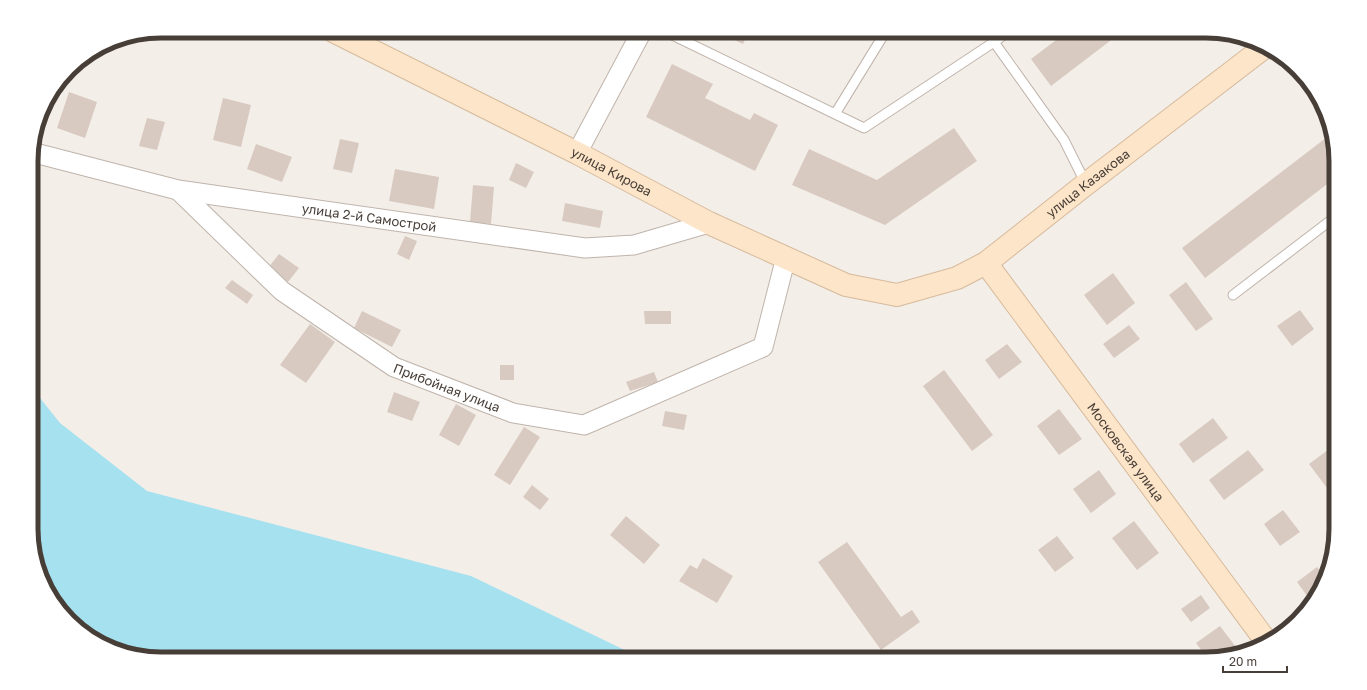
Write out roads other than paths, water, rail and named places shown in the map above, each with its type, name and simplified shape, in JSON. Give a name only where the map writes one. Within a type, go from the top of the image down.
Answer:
[{"type":"main road","name":"улица Кирова","points":[[347,38],[577,153],[709,223],[846,285],[897,295]]},
{"type":"main road","name":"улица Казакова","points":[[897,295],[956,278],[986,263],[1260,51]]},
{"type":"main road","name":"Московская улица","points":[[986,263],[1263,638]]},
{"type":"street","points":[[577,153],[638,38]]},
{"type":"street","name":"улица 2-й Самострой","points":[[38,154],[178,190],[585,248],[634,245],[709,223]]},
{"type":"street","name":"Прибойная улица","points":[[178,190],[282,291],[394,367],[513,412],[584,425],[763,347],[786,257]]},
{"type":"lane","points":[[678,38],[864,128],[1000,38]]},
{"type":"lane","points":[[834,114],[882,38]]},
{"type":"lane","points":[[994,42],[1064,140],[1086,184]]},
{"type":"lane","points":[[1233,295],[1329,222]]},
{"type":"water","points":[[38,396],[60,423],[147,491],[471,576],[629,652],[161,652],[129,648],[114,643],[80,622],[68,610],[51,584],[40,553],[38,529]]}]
